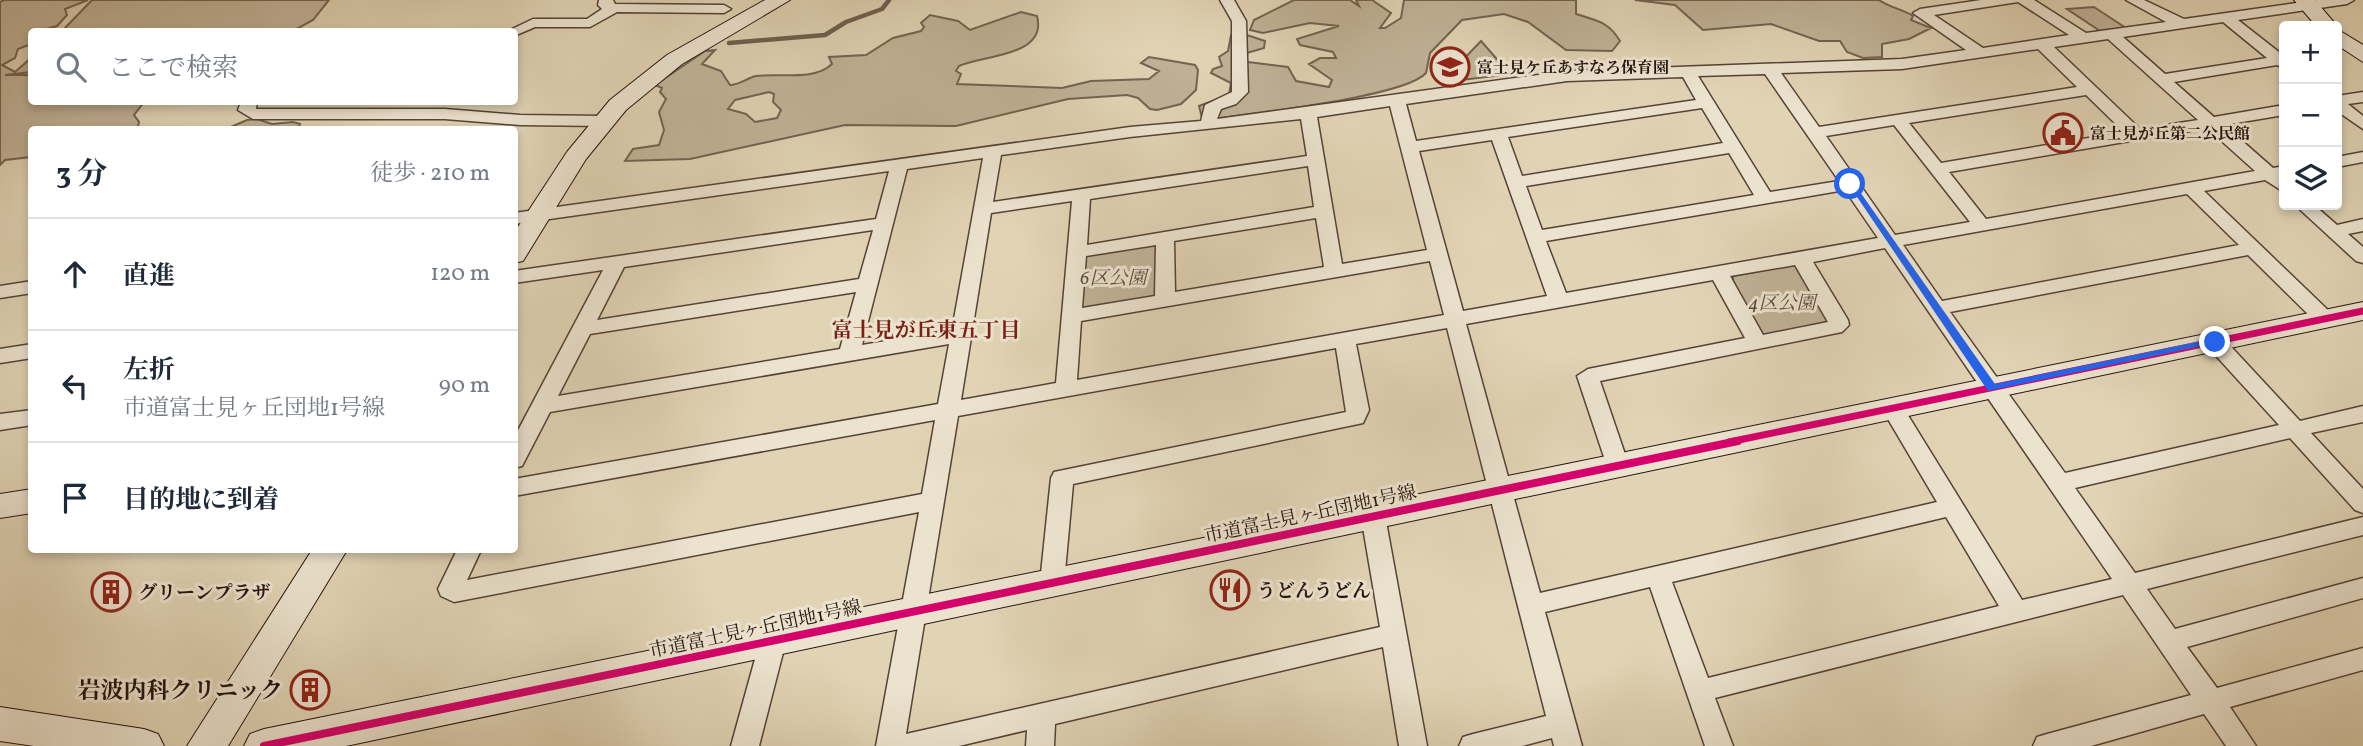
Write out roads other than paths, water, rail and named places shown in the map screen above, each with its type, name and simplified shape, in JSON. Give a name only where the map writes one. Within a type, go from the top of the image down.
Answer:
[{"type":"street","points":[[518,250],[603,121],[653,74],[780,0]]},
{"type":"street","points":[[1209,125],[1209,111],[1212,107],[1234,100],[1240,92],[1239,22],[1227,0]]},
{"type":"street","points":[[1981,53],[1920,13],[2011,0]]},
{"type":"street","points":[[2024,0],[2085,38]]},
{"type":"street","points":[[2133,0],[2185,25]]},
{"type":"street","points":[[518,219],[1137,131],[1209,125],[1578,74],[1877,66],[2043,45],[2347,0]]},
{"type":"street","points":[[518,30],[533,23],[590,23],[610,4],[727,5],[712,38]]},
{"type":"street","points":[[2307,4],[2322,21]]},
{"type":"street","points":[[2228,19],[2279,59]]},
{"type":"street","points":[[2112,35],[2211,122],[2279,177]]},
{"type":"street","points":[[2342,39],[2363,55]]},
{"type":"street","points":[[2043,45],[2136,135]]},
{"type":"street","points":[[2161,79],[2279,61]]},
{"type":"street","points":[[1770,69],[2242,746]]},
{"type":"street","points":[[1687,71],[1765,198]]},
{"type":"street","points":[[1814,132],[2090,90]]},
{"type":"street","points":[[2342,101],[2363,97]]},
{"type":"street","points":[[1397,100],[1565,735],[1473,746]]},
{"type":"street","points":[[1410,147],[1706,103]]},
{"type":"street","points":[[248,105],[246,110],[253,114],[437,108],[520,120],[603,121]]},
{"type":"street","points":[[2342,106],[2363,124]]},
{"type":"street","points":[[1937,169],[2279,111]]},
{"type":"street","points":[[1308,112],[1334,272]]},
{"type":"street","points":[[1898,120],[1982,225]]},
{"type":"street","points":[[1498,134],[1559,301]]},
{"type":"street","points":[[1515,182],[1733,147]]},
{"type":"street","points":[[890,746],[993,151]]},
{"type":"street","points":[[2342,161],[2363,157]]},
{"type":"street","points":[[983,209],[1316,160]]},
{"type":"street","points":[[849,354],[900,165]]},
{"type":"street","points":[[518,487],[2191,188],[2279,177]]},
{"type":"street","points":[[1536,237],[1850,184]]},
{"type":"street","points":[[2191,188],[2325,319]]},
{"type":"street","points":[[1066,389],[1081,195]]},
{"type":"street","points":[[2310,210],[2363,257]]},
{"type":"street","points":[[1077,252],[1324,211]]},
{"type":"street","points":[[518,276],[884,223]]},
{"type":"street","points":[[2334,231],[2363,225]]},
{"type":"street","points":[[1164,238],[1165,300]]},
{"type":"street","points":[[1937,308],[2253,248]]},
{"type":"street","points":[[1072,316],[1438,254]]},
{"type":"street","points":[[1618,466],[1588,376],[1839,325],[1801,258]]},
{"type":"street","points":[[518,452],[617,262]]},
{"type":"street","points":[[1718,272],[1757,342]]},
{"type":"street","points":[[582,329],[868,284]]},
{"type":"street","points":[[0,292],[28,288]]},
{"type":"street","name":"市道富士見ヶ丘団地1号線","points":[[264,746],[2363,311]]},
{"type":"street","points":[[542,406],[961,335]]},
{"type":"street","points":[[1052,583],[1062,478],[1355,418],[1358,410],[1345,339]]},
{"type":"street","points":[[2215,342],[2363,504]]},
{"type":"street","points":[[0,356],[28,352]]},
{"type":"street","points":[[1893,409],[2016,612]]},
{"type":"street","points":[[2059,483],[2363,414]]},
{"type":"street","points":[[0,422],[28,418]]},
{"type":"street","points":[[468,553],[450,589],[454,592],[933,501]]},
{"type":"street","points":[[0,506],[28,502]]},
{"type":"street","points":[[1531,605],[1952,507]]},
{"type":"street","points":[[1373,516],[1413,746]]},
{"type":"street","points":[[1699,691],[2363,526]]},
{"type":"street","points":[[207,746],[328,553]]},
{"type":"street","points":[[1658,576],[1719,746]]},
{"type":"street","points":[[2169,641],[2363,588]]},
{"type":"street","points":[[907,746],[1394,634]]},
{"type":"street","points":[[745,746],[773,641]]},
{"type":"street","points":[[2047,746],[2094,740],[2211,701],[2363,659]]},
{"type":"street","points":[[1040,746],[1042,714]]},
{"type":"street","points":[[0,724],[144,746]]},
{"type":"waterway","points":[[729,43],[825,35],[846,22],[882,9],[889,0]]},
{"type":"place","name":"富士見ケ丘あすなろ保育園","points":[[1450,67]]},
{"type":"place","name":"富士見が丘第二公民館","points":[[2063,133]]},
{"type":"place","name":"うどんうどん","points":[[1230,590]]},
{"type":"place","name":"グリーンプラザ","points":[[111,592]]},
{"type":"place","name":"岩波内科クリニック","points":[[310,690]]},
{"type":"district","name":"富士見が丘東五丁目","points":[[926,330]]},
{"type":"park label","name":"6区公園","points":[[1113,277]]},
{"type":"park label","name":"4区公園","points":[[1782,302]]}]
